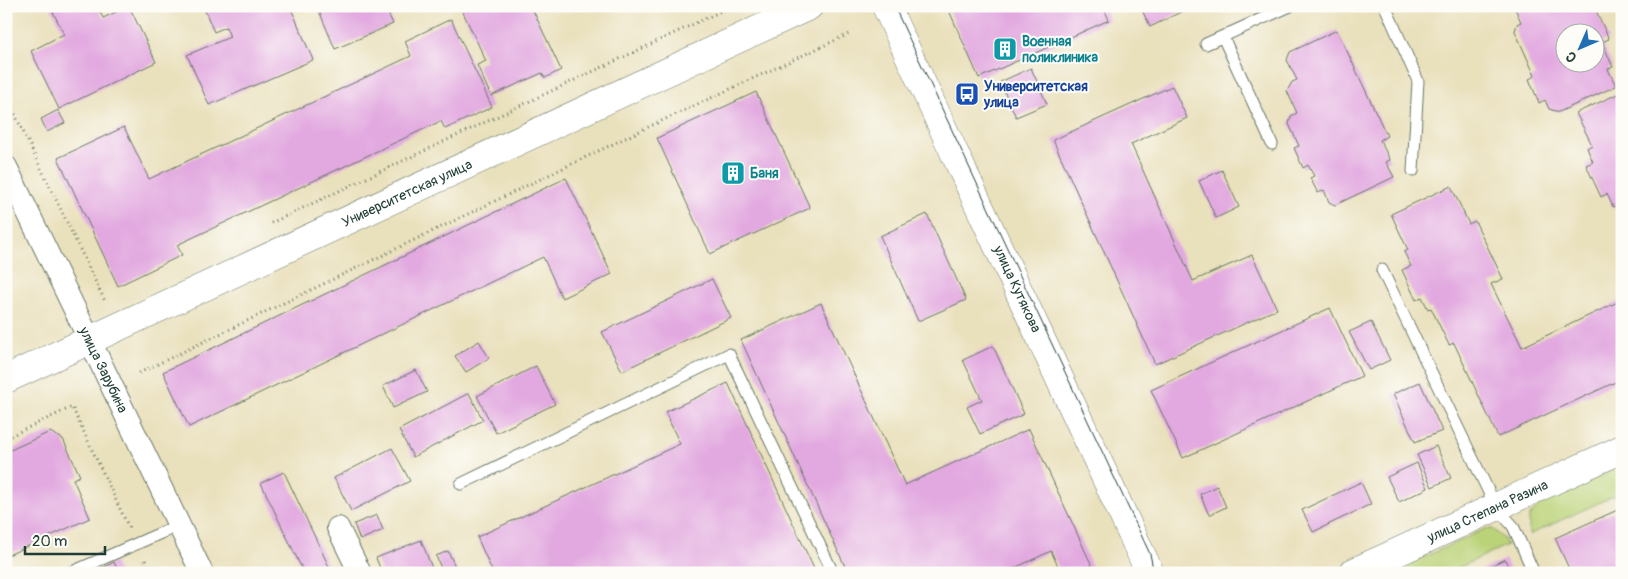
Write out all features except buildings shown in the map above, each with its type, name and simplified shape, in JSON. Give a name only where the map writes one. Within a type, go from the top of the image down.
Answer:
[{"type":"street","name":"Университетская улица","points":[[6,379],[809,6]]},
{"type":"street","name":"улица Кутякова","points":[[886,6],[1150,573]]},
{"type":"street","name":"улица Зарубина","points":[[6,167],[202,573]]},
{"type":"street","name":"улица Степана Разина","points":[[1352,573],[1622,449]]},
{"type":"street","points":[[338,528],[360,573]]},
{"type":"lane","points":[[1206,44],[1290,6]]},
{"type":"lane","points":[[1385,6],[1418,81],[1414,171]]},
{"type":"lane","points":[[1223,36],[1272,144]]},
{"type":"lane","points":[[1382,270],[1496,507],[1513,526],[1534,573]]},
{"type":"lane","points":[[461,484],[730,354],[833,573]]},
{"type":"lane","points":[[70,573],[179,525]]},
{"type":"path","points":[[266,225],[732,6]]},
{"type":"path","points":[[139,373],[644,130],[851,33]]},
{"type":"path","points":[[6,96],[105,301],[114,297]]},
{"type":"path","points":[[6,438],[72,406],[150,573]]},
{"type":"green space","points":[[1622,465],[1622,492],[1529,535],[1529,516],[1543,502],[1552,496]]},
{"type":"green space","points":[[1485,529],[1493,529],[1504,539],[1507,545],[1447,573],[1389,573]]},
{"type":"tram line","points":[[894,6],[1150,554],[1154,573]]},
{"type":"place","name":"Военная поликлиника","points":[[1005,49]]},
{"type":"place","name":"Университетская улица","points":[[967,94]]},
{"type":"place","name":"Баня","points":[[733,173]]}]
